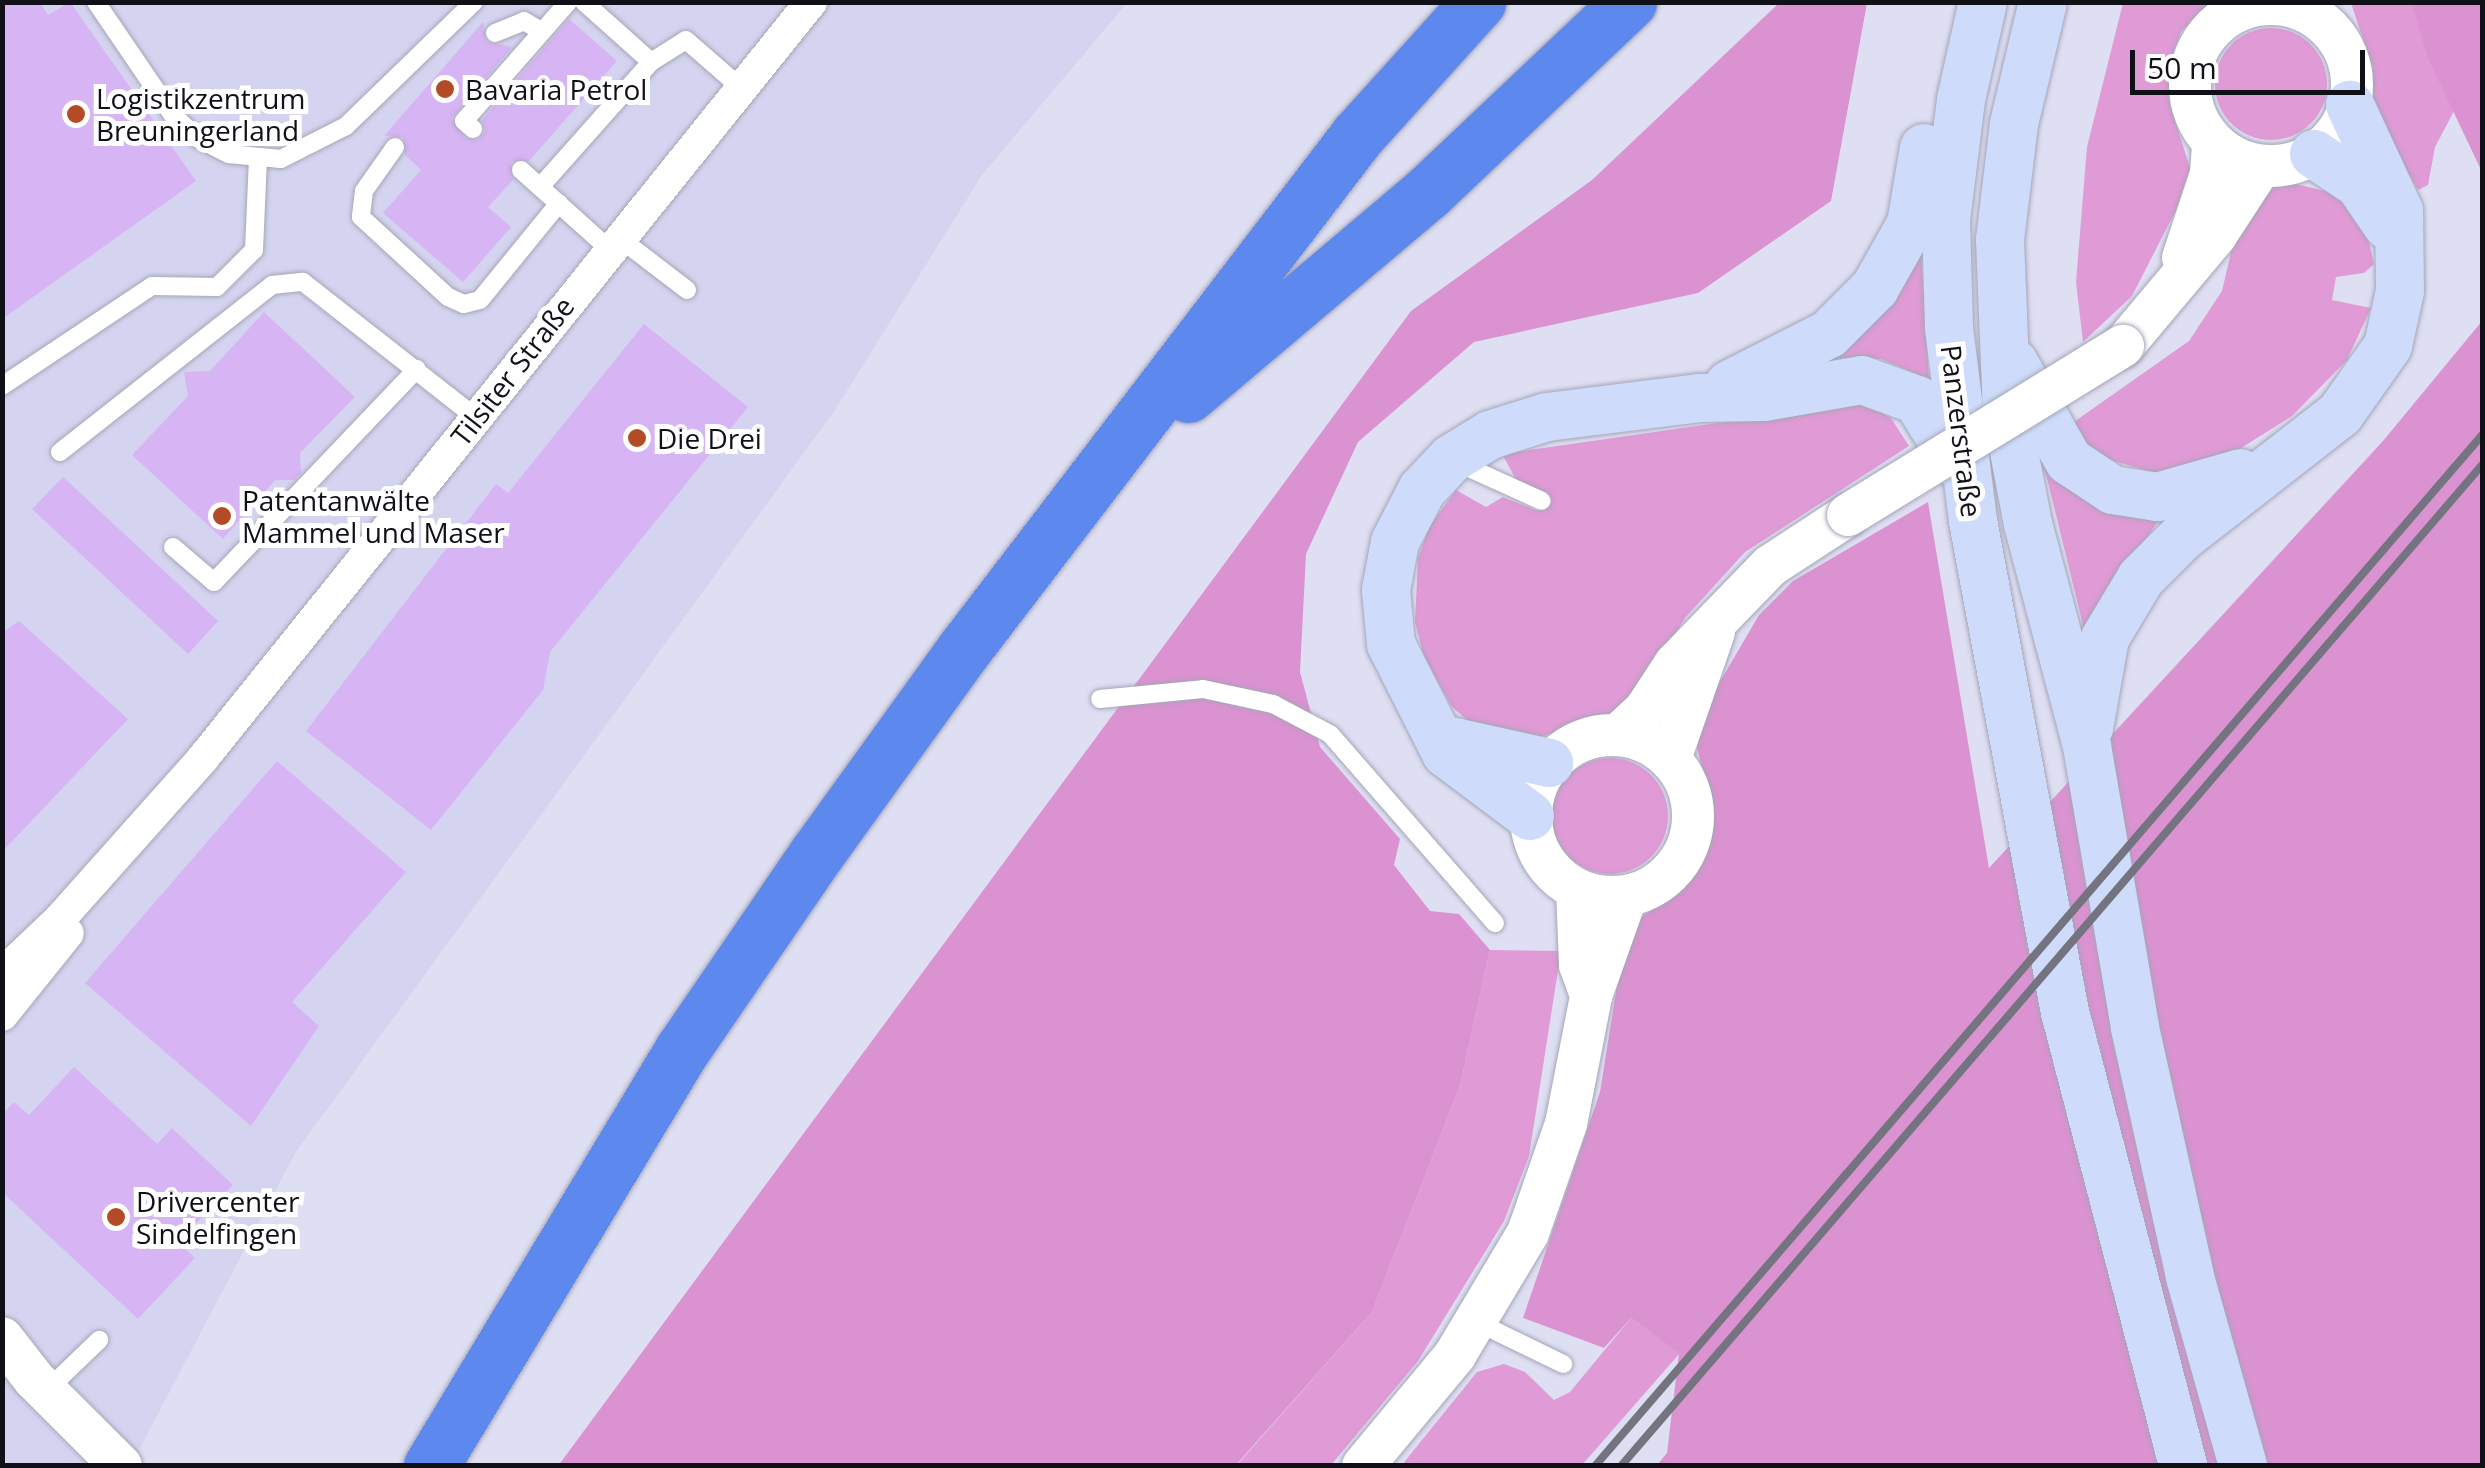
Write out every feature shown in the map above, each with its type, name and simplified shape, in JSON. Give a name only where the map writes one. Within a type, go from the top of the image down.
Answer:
[{"type":"highway","points":[[399,1466],[671,1016],[828,780],[989,560],[1334,114],[1433,2]]},
{"type":"highway","points":[[431,1466],[682,1050],[1088,484],[1357,136],[1478,2]]},
{"type":"highway","points":[[1088,484],[1428,192],[1629,2]]},
{"type":"main road","points":[[2043,2],[2014,124],[2000,240],[2007,416],[2028,524],[2087,746],[2135,1028],[2190,1277],[2243,1466]]},
{"type":"main road","points":[[1698,398],[1828,334],[1875,288],[1911,224],[1927,134],[1978,25]]},
{"type":"main road","name":"Panzerstraße","points":[[1978,25],[1946,220],[1949,328],[1973,520],[2034,858],[2106,1185],[2183,1466]]},
{"type":"main road","points":[[2087,746],[2106,638],[2121,605],[2182,537],[2340,414],[2375,372],[2397,317],[2402,260],[2395,194],[2350,105]]},
{"type":"main road","points":[[2314,154],[2368,194],[2402,260]]},
{"type":"main road","points":[[2002,341],[2070,460],[2112,490],[2158,497],[2189,492],[2277,460]]},
{"type":"main road","points":[[1530,816],[1459,767],[1438,738],[1400,669],[1386,590],[1406,516],[1452,459],[1522,423],[1698,398],[1764,397],[1862,380],[1901,391],[1928,412],[1947,442],[1973,520]]},
{"type":"main road","points":[[1438,738],[1549,763]]},
{"type":"street","name":"Tilsiter Straße","points":[[2,1015],[613,242],[811,2]]},
{"type":"street","points":[[2173,287],[2210,174],[2213,143],[2190,95],[2201,43],[2232,13],[2274,3],[2326,12],[2348,60],[2350,105],[2337,132],[2314,154],[2260,166],[2213,143]]},
{"type":"street","points":[[1618,736],[1646,710],[1675,664],[1716,627],[1770,566],[2124,346],[2173,287],[2260,166]]},
{"type":"street","points":[[1670,760],[1716,627]]},
{"type":"street","points":[[1618,736],[1648,743],[1670,760],[1689,789],[1690,841],[1672,872],[1626,897],[1577,890],[1549,869],[1534,844],[1530,816],[1549,763],[1570,746],[1618,736]]},
{"type":"street","name":"Tilsiter Straße","points":[[2,974],[178,788]]},
{"type":"street","points":[[1577,890],[1580,966],[1592,996]]},
{"type":"street","points":[[1363,1466],[1477,1322],[1528,1233],[1550,1174],[1592,996],[1626,897]]},
{"type":"street","points":[[2,1338],[27,1378],[121,1466]]},
{"type":"lane","points":[[96,2],[172,114],[197,138],[258,159],[281,159],[346,126],[474,2]]},
{"type":"lane","points":[[473,128],[464,121],[568,2]]},
{"type":"lane","points":[[584,2],[650,62]]},
{"type":"lane","points":[[496,33],[524,21],[542,32]]},
{"type":"lane","points":[[540,187],[650,62],[686,40],[740,86]]},
{"type":"lane","points":[[395,146],[364,191],[361,217],[448,297],[464,304],[480,300],[558,203]]},
{"type":"lane","points":[[2,386],[152,286],[217,287],[254,250],[258,159]]},
{"type":"lane","points":[[521,170],[558,203],[687,290]]},
{"type":"lane","points":[[60,452],[272,286],[303,282],[475,417]]},
{"type":"lane","points":[[173,547],[214,582],[417,369]]},
{"type":"lane","points":[[1452,459],[1542,502]]},
{"type":"lane","points":[[1100,699],[1203,689],[1273,704],[1330,734],[1495,923]]},
{"type":"lane","points":[[1477,1322],[1563,1364]]},
{"type":"lane","points":[[27,1378],[100,1340]]},
{"type":"shaded area","points":[[3,3],[1127,3],[982,175],[835,410],[296,1152],[131,1465],[3,1466]]},
{"type":"shaded area","points":[[1779,3],[1867,3],[1831,201],[1698,293],[1474,342],[1358,442],[1306,554],[1300,672],[1320,747],[1400,839],[1394,865],[1430,911],[1459,914],[1490,950],[1460,1086],[1372,1312],[1236,1465],[558,1466],[1411,311],[1592,180]]},
{"type":"shaded area","points":[[2123,3],[2210,3],[2181,32],[2168,67],[2170,105],[2190,168],[2176,210],[2132,296],[2083,342],[2076,282],[2087,147]]},
{"type":"shaded area","points":[[2351,3],[2412,3],[2454,111],[2435,147],[2428,185],[2418,190],[2384,133],[2371,96],[2373,69]]},
{"type":"shaded area","points":[[2482,3],[2482,172],[2428,58],[2412,4]]},
{"type":"shaded area","points":[[2271,28],[2292,33],[2310,45],[2322,63],[2327,84],[2322,105],[2310,123],[2292,135],[2271,140],[2250,135],[2232,123],[2220,105],[2215,84],[2220,63],[2232,45],[2250,33]]},
{"type":"shaded area","points":[[2287,182],[2338,194],[2366,229],[2374,264],[2364,273],[2336,277],[2332,300],[2371,308],[2347,360],[2292,416],[2222,460],[2165,476],[2097,456],[2071,424],[2189,341],[2222,291],[2232,248],[2271,187]]},
{"type":"shaded area","points":[[1921,251],[1929,379],[1881,359],[1835,358],[1862,333]]},
{"type":"shaded area","points":[[2482,321],[2482,1465],[1657,1465],[1667,1453],[1679,1353],[1631,1318],[1604,1348],[1523,1318],[1600,1092],[1623,948],[1634,923],[1688,882],[1708,837],[1709,795],[1695,740],[1711,697],[1759,615],[1793,581],[1928,502],[1989,868],[2383,441]]},
{"type":"shaded area","points":[[1864,402],[1891,418],[1909,446],[1745,552],[1685,618],[1641,692],[1614,713],[1525,742],[1473,725],[1452,707],[1424,657],[1415,622],[1418,558],[1429,527],[1456,490],[1486,507],[1503,497],[1538,511],[1547,496],[1518,483],[1502,454]]},
{"type":"shaded area","points":[[2043,462],[2161,517],[2084,629]]},
{"type":"shaded area","points":[[1610,758],[1632,762],[1651,775],[1664,794],[1668,816],[1664,838],[1651,857],[1632,870],[1610,874],[1588,870],[1569,857],[1556,838],[1552,816],[1556,794],[1569,775],[1588,762]]},
{"type":"shaded area","points":[[1490,950],[1561,951],[1529,1156],[1504,1221],[1418,1361],[1331,1465],[1236,1466],[1372,1312],[1460,1086]]},
{"type":"shaded area","points":[[1631,1318],[1680,1353],[1582,1465],[1401,1466],[1477,1372],[1504,1364],[1525,1372],[1554,1400],[1570,1392]]},
{"type":"building","name":"Logistikzentrum Breuningerland","points":[[2,2],[40,2],[48,15],[70,2],[196,181],[2,319]]},
{"type":"building","points":[[569,19],[617,61],[529,161],[511,162],[513,180],[488,207],[511,227],[463,282],[383,213],[421,170],[405,155],[403,137],[384,136],[483,22],[487,42],[512,47],[452,118],[465,138],[478,140],[485,131],[482,120]]},
{"type":"building","points":[[264,312],[355,397],[300,453],[301,473],[294,480],[275,480],[223,539],[132,455],[188,396],[184,372],[210,371]]},
{"type":"building","points":[[644,324],[748,407],[550,652],[543,690],[431,830],[306,731],[496,484],[508,493]]},
{"type":"building","points":[[63,477],[218,621],[188,654],[32,509]]},
{"type":"building","points":[[19,621],[128,719],[2,852],[2,633]]},
{"type":"building","points":[[277,761],[406,872],[292,1002],[319,1026],[251,1126],[85,983]]},
{"type":"building","name":"Drivercenter Sindelfingen","points":[[74,1067],[157,1144],[172,1128],[233,1185],[178,1242],[195,1258],[138,1319],[2,1192],[2,1115],[14,1102],[29,1115]]},
{"type":"railway","points":[[1595,1466],[2482,435]]},
{"type":"railway","points":[[1621,1466],[2482,465]]},
{"type":"place","name":"Bavaria Petrol","points":[[445,89]]},
{"type":"place","name":"Logistikzentrum Breuningerland","points":[[76,114]]},
{"type":"place","name":"Die Drei","points":[[637,438]]},
{"type":"place","name":"Patentanwälte Mammel und Maser","points":[[222,516]]},
{"type":"place","name":"Drivercenter Sindelfingen","points":[[116,1217]]}]
